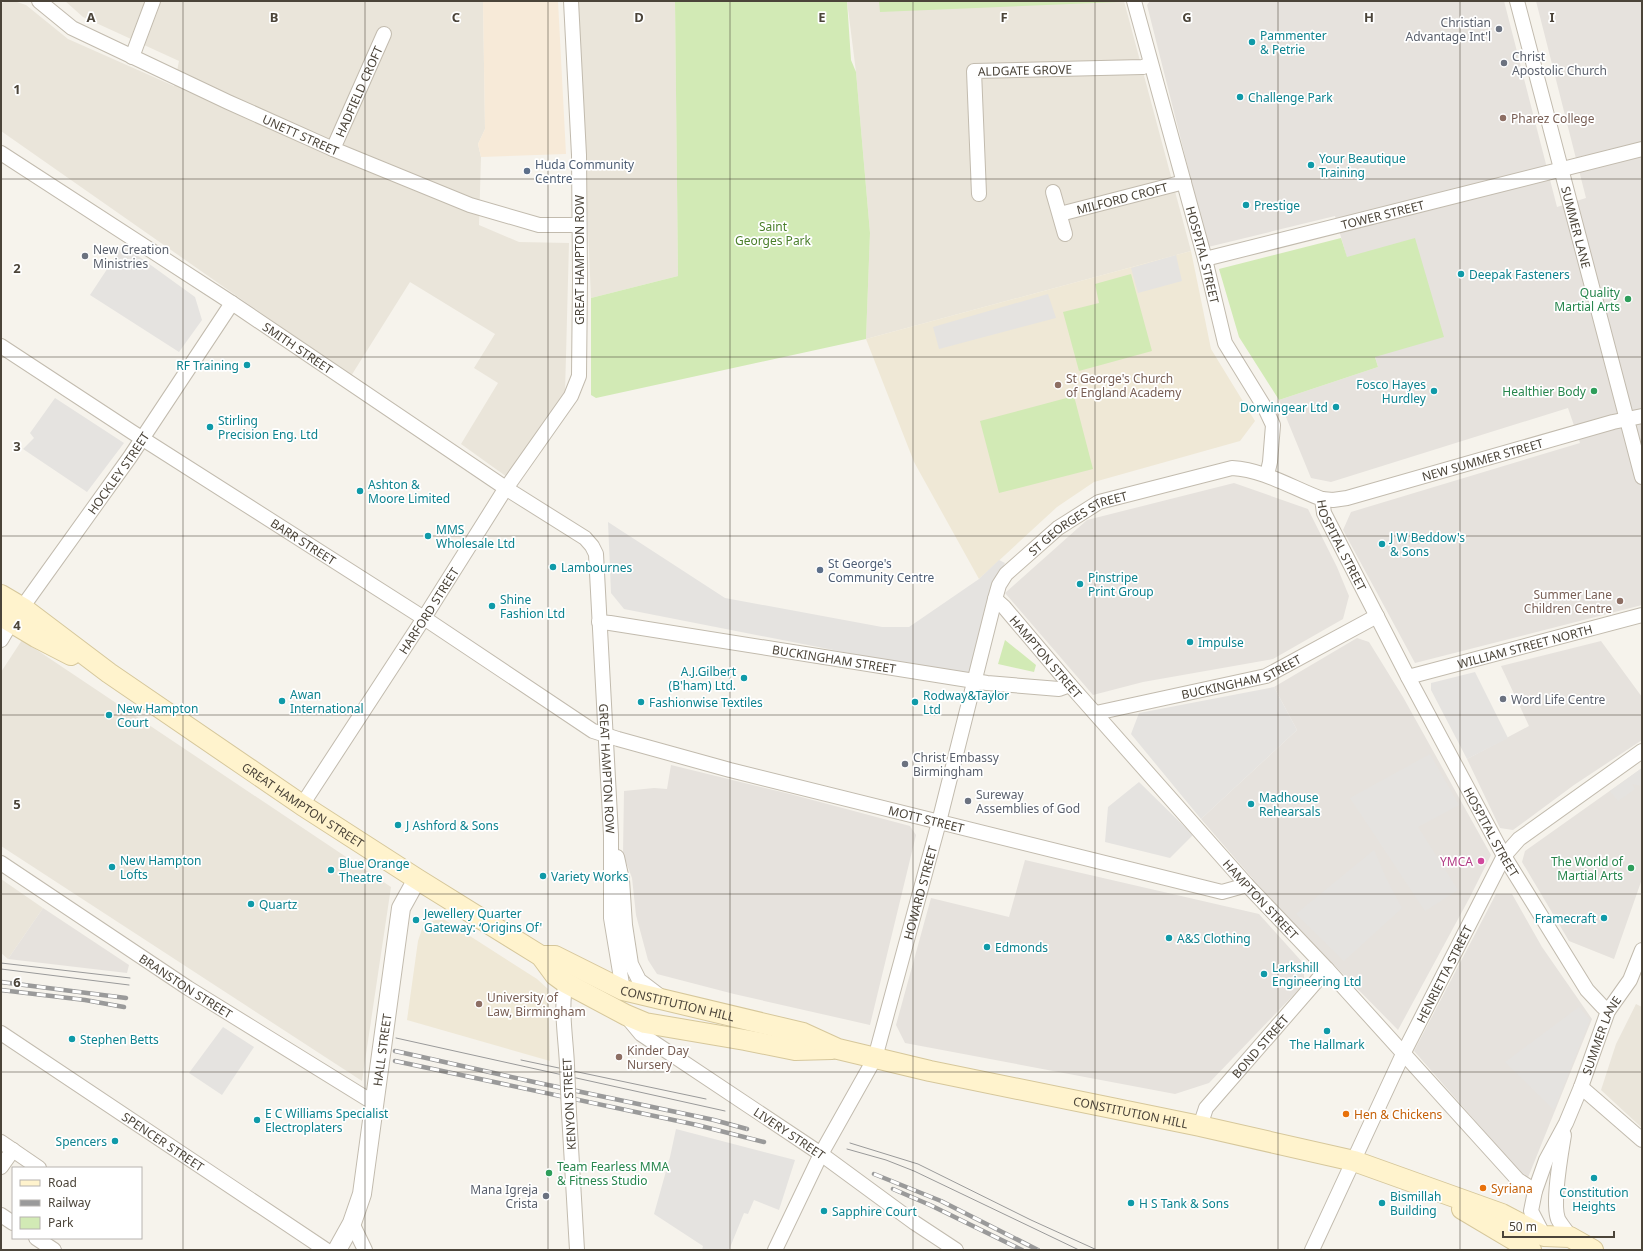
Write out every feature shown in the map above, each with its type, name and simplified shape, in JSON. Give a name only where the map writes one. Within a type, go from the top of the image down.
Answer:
[{"type":"main road","name":"GREAT HAMPTON STREET","points":[[1,595],[12,615],[53,646],[109,673],[302,805],[541,956],[555,975],[566,983],[626,1015]]},
{"type":"main road","name":"GREAT HAMPTON STREET","points":[[541,956],[555,956],[572,966],[623,990]]},
{"type":"main road","name":"CONSTITUTION HILL","points":[[623,990],[803,1033],[838,1049],[973,1081],[1200,1126],[1354,1161],[1502,1214],[1543,1245]]},
{"type":"main road","name":"CONSTITUTION HILL","points":[[623,990],[638,1009],[745,1040]]},
{"type":"main road","name":"CONSTITUTION HILL","points":[[626,1015],[645,1022],[795,1050],[838,1049]]},
{"type":"main road","name":"CONSTITUTION HILL","points":[[1420,1184],[1511,1244],[1543,1245],[1570,1237],[1593,1250]]},
{"type":"street","name":"UNETT STREET","points":[[39,1],[72,28],[333,149],[470,205],[539,225],[578,225]]},
{"type":"street","points":[[132,57],[153,1]]},
{"type":"street","name":"GREAT HAMPTON ROW","points":[[557,417],[571,396],[579,376],[580,278],[578,155],[571,1]]},
{"type":"street","name":"HOSPITAL STREET","points":[[1134,1],[1150,64],[1205,259],[1225,343],[1265,408],[1273,425],[1270,462],[1267,475],[1298,490],[1322,499],[1324,513],[1408,677],[1504,856],[1586,990],[1608,1011]]},
{"type":"street","name":"SUMMER LANE","points":[[1517,1],[1560,170],[1642,477]]},
{"type":"street","name":"HADFIELD CROFT","points":[[333,149],[384,34]]},
{"type":"street","name":"ALDGATE GROVE","points":[[979,194],[974,72],[1143,67],[1150,64]]},
{"type":"street","name":"TOWER STREET","points":[[1205,259],[1642,149]]},
{"type":"street","name":"SMITH STREET","points":[[1,153],[232,303],[507,489],[585,538],[592,546]]},
{"type":"street","name":"MILFORD CROFT","points":[[1060,214],[1184,182]]},
{"type":"street","name":"MILFORD CROFT","points":[[1053,192],[1065,234]]},
{"type":"street","name":"HOCKLEY STREET","points":[[1,640],[12,615],[142,438],[232,303]]},
{"type":"street","name":"BARR STREET","points":[[1,346],[424,618],[593,731],[606,736]]},
{"type":"street","name":"NEW SUMMER STREET","points":[[1322,499],[1332,500],[1347,498],[1612,422],[1642,416]]},
{"type":"street","name":"HARFORD STREET","points":[[302,805],[507,489],[557,417]]},
{"type":"street","name":"ST GEORGES STREET","points":[[975,681],[995,599],[1000,585],[1006,574],[1058,528],[1098,502],[1232,468],[1246,469],[1267,475]]},
{"type":"street","name":"GREAT HAMPTON ROW","points":[[592,546],[596,554],[606,736],[611,835],[612,918],[623,990]]},
{"type":"street","name":"HAMPTON STREET","points":[[995,599],[1004,607],[1070,685],[1247,885],[1326,969],[1518,1180],[1535,1191]]},
{"type":"street","name":"WILLIAM STREET NORTH","points":[[1408,677],[1642,615]]},
{"type":"street","name":"BUCKINGHAM STREET","points":[[1096,713],[1266,676],[1377,616]]},
{"type":"street","name":"BUCKINGHAM STREET","points":[[599,622],[975,681],[1059,688],[1070,685]]},
{"type":"street","name":"HOWARD STREET","points":[[775,1250],[821,1154],[875,1058],[939,822],[975,681]]},
{"type":"street","name":"MOTT STREET","points":[[606,736],[730,770],[1222,892],[1247,885]]},
{"type":"street","name":"HENRIETTA STREET","points":[[1312,1250],[1403,1054],[1504,856],[1519,839],[1642,751]]},
{"type":"street","points":[[611,835],[622,880],[625,925],[631,964],[639,980],[666,1000]]},
{"type":"street","name":"BRANSTON STREET","points":[[1,863],[188,988],[374,1104]]},
{"type":"street","name":"HALL STREET","points":[[337,1250],[352,1224],[362,1194],[401,908],[417,879]]},
{"type":"street","name":"SUMMER LANE","points":[[1543,1245],[1531,1211],[1535,1191],[1546,1160],[1566,1123],[1581,1087],[1608,1011],[1630,980],[1642,950]]},
{"type":"street","name":"BOND STREET","points":[[1200,1126],[1206,1108],[1326,969]]},
{"type":"street","name":"KENYON STREET","points":[[566,983],[564,990],[564,1009],[577,1250]]},
{"type":"street","name":"LIVERY STREET","points":[[626,1015],[640,1034],[821,1154],[915,1223],[956,1250]]},
{"type":"street","name":"SPENCER STREET","points":[[1,1033],[326,1250]]},
{"type":"street","points":[[1581,1087],[1642,1140]]},
{"type":"street","name":"SUMMER LANE","points":[[1566,1123],[1559,1165],[1556,1204],[1558,1219],[1570,1237]]},
{"type":"street","points":[[1,1142],[38,1167]]},
{"type":"street","points":[[1,1167],[13,1150]]},
{"type":"street","points":[[1,1215],[12,1222]]},
{"type":"street","points":[[352,1224],[365,1248]]},
{"type":"street","points":[[38,1239],[54,1250]]},
{"type":"shaded area","points":[[6,1],[14,1],[26,5],[68,39],[174,86],[179,61],[83,17],[65,1],[483,1],[485,129],[478,144],[481,157],[479,225],[519,242],[569,243],[565,393],[507,477],[461,444],[498,383],[474,368],[495,334],[410,282],[351,376],[1,131],[1,4]]},
{"type":"shaded area","points":[[483,1],[558,1],[566,154],[481,157],[478,144],[485,129]]},
{"type":"shaded area","points":[[578,1],[675,1],[678,276],[591,298]]},
{"type":"shaded area","points":[[847,1],[1124,1],[1191,251],[866,339],[870,233],[856,72]]},
{"type":"shaded area","points":[[1150,1],[1504,1],[1557,207],[1586,198],[1536,1],[1642,1],[1642,605],[1415,663],[1343,530],[1351,512],[1580,443],[1568,408],[1331,482],[1311,478],[1279,400],[1378,367],[1335,216],[1208,247],[1147,5]]},
{"type":"shaded area","points":[[123,245],[195,297],[202,320],[179,352],[90,295]]},
{"type":"shaded area","name":"St George's Church of England Academy","points":[[1191,251],[1211,349],[1255,421],[1240,441],[1094,482],[1057,507],[979,579],[914,462],[866,339]]},
{"type":"shaded area","points":[[1176,255],[1182,281],[1138,293],[1131,268]]},
{"type":"shaded area","points":[[1048,294],[1056,318],[939,349],[933,327]]},
{"type":"shaded area","points":[[55,398],[124,443],[87,492],[23,449],[34,438],[30,433]]},
{"type":"shaded area","points":[[1234,483],[1308,509],[1337,567],[1349,596],[1343,619],[1273,659],[1143,682],[1093,695],[1005,593],[1087,520]]},
{"type":"shaded area","points":[[608,522],[725,598],[882,627],[909,627],[979,579],[999,560],[1005,563],[992,593],[972,673],[930,669],[624,609],[611,593]]},
{"type":"shaded area","points":[[1357,638],[1369,642],[1403,697],[1491,855],[1398,1030],[1278,908],[1201,819],[1297,730],[1274,687]]},
{"type":"shaded area","points":[[22,640],[391,887],[362,1081],[1,846],[1,672]]},
{"type":"shaded area","points":[[1601,641],[1642,697],[1642,740],[1574,785],[1513,830],[1500,828],[1467,759],[1529,726],[1501,666]]},
{"type":"shaded area","points":[[1475,672],[1508,738],[1467,759],[1431,690],[1431,683]]},
{"type":"shaded area","points":[[1274,687],[1297,730],[1201,819],[1131,734],[1139,713]]},
{"type":"shaded area","points":[[1430,754],[1459,805],[1418,827],[1458,890],[1425,911],[1350,798]]},
{"type":"shaded area","points":[[671,765],[790,794],[910,826],[916,835],[870,1025],[734,994],[657,974],[648,960],[636,915],[632,878],[623,854],[624,791],[654,788],[667,789]]},
{"type":"shaded area","points":[[1642,768],[1642,879],[1614,959],[1569,941],[1522,862],[1525,851]]},
{"type":"shaded area","points":[[1642,768],[1642,786],[1632,784],[1635,789],[1618,801],[1610,791]]},
{"type":"shaded area","points":[[1139,782],[1193,835],[1170,858],[1105,842],[1108,807]]},
{"type":"shaded area","points":[[1374,850],[1386,878],[1402,908],[1344,961],[1296,914]]},
{"type":"shaded area","points":[[1025,860],[1259,914],[1304,964],[1304,984],[1209,1083],[1175,1094],[905,1043],[896,1025],[931,898],[1009,917]]},
{"type":"shaded area","points":[[1,879],[43,908],[8,959],[1,953]]},
{"type":"shaded area","points":[[1496,894],[1512,894],[1542,947],[1592,1019],[1527,1180],[1414,1051]]},
{"type":"shaded area","points":[[43,908],[129,965],[127,973],[8,959]]},
{"type":"shaded area","name":"University of Law, Birmingham","points":[[436,920],[445,920],[537,979],[548,989],[550,1061],[407,1020],[418,941],[422,929],[427,923]]},
{"type":"shaded area","points":[[1636,1004],[1642,1007],[1642,1128],[1601,1090],[1616,1044]]},
{"type":"shaded area","points":[[1579,1007],[1590,1020],[1554,1110],[1505,1062]]},
{"type":"shaded area","points":[[223,1027],[254,1047],[222,1095],[189,1073]]},
{"type":"shaded area","points":[[676,1129],[795,1160],[779,1210],[754,1200],[748,1214],[744,1213],[729,1250],[702,1250],[703,1246],[654,1214],[670,1157]]},
{"type":"green space","name":"Saint Georges Park","points":[[675,1],[847,1],[851,60],[856,72],[870,233],[866,339],[596,398],[591,395],[591,298],[678,276]]},
{"type":"green space","points":[[879,1],[1119,1],[1119,2],[880,12]]},
{"type":"green space","points":[[1341,238],[1347,257],[1415,238],[1444,337],[1375,357],[1378,367],[1279,400],[1239,337],[1219,269]]},
{"type":"green space","points":[[1131,274],[1152,351],[1079,371],[1063,312],[1099,303],[1095,284]]},
{"type":"green space","points":[[1074,396],[1093,469],[999,493],[980,421]]},
{"type":"green space","points":[[1005,640],[1036,665],[1034,672],[998,664]]},
{"type":"tram line","points":[[1,963],[130,978]]},
{"type":"tram line","points":[[1,969],[129,985]]},
{"type":"tram line","points":[[396,1038],[725,1111]]},
{"type":"tram line","points":[[521,1060],[706,1099]]},
{"type":"tram line","points":[[850,1143],[918,1164],[1031,1220],[1097,1250]]},
{"type":"tram line","points":[[847,1149],[886,1160],[914,1171],[1079,1250]]},
{"type":"railway","points":[[1,982],[126,998]]},
{"type":"railway","points":[[1,990],[85,1000],[124,1007]]},
{"type":"railway","points":[[395,1051],[714,1120],[747,1129]]},
{"type":"railway","points":[[395,1061],[697,1125],[764,1142]]},
{"type":"railway","points":[[874,1174],[941,1201],[1038,1250]]},
{"type":"railway","points":[[893,1189],[930,1205],[1022,1250]]},
{"type":"place","name":"Christian Advantage Int'l","points":[[1499,29]]},
{"type":"place","name":"Pammenter & Petrie","points":[[1252,42]]},
{"type":"place","name":"Christ Apostolic Church","points":[[1504,63]]},
{"type":"place","name":"Challenge Park","points":[[1240,97]]},
{"type":"place","name":"Pharez College","points":[[1503,118]]},
{"type":"place","name":"Your Beautique Training","points":[[1311,165]]},
{"type":"place","name":"Huda Community Centre","points":[[527,171]]},
{"type":"place","name":"Prestige","points":[[1246,205]]},
{"type":"place","name":"New Creation Ministries","points":[[85,256]]},
{"type":"place","name":"Deepak Fasteners","points":[[1461,274]]},
{"type":"place","name":"Quality Martial Arts","points":[[1628,299]]},
{"type":"place","name":"RF Training","points":[[247,365]]},
{"type":"place","name":"St George's Church of England Academy","points":[[1058,385]]},
{"type":"place","name":"Fosco Hayes Hurdley","points":[[1434,391]]},
{"type":"place","name":"Healthier Body","points":[[1594,391]]},
{"type":"place","name":"Dorwingear Ltd","points":[[1336,407]]},
{"type":"place","name":"Stirling Precision Eng. Ltd","points":[[210,427]]},
{"type":"place","name":"Ashton & Moore Limited","points":[[360,491]]},
{"type":"place","name":"MMS Wholesale Ltd","points":[[428,536]]},
{"type":"place","name":"J W Beddow's & Sons","points":[[1382,544]]},
{"type":"place","name":"Lambournes","points":[[553,567]]},
{"type":"place","name":"St George's Community Centre","points":[[820,570]]},
{"type":"place","name":"Pinstripe Print Group","points":[[1080,584]]},
{"type":"place","name":"Summer Lane Children Centre","points":[[1620,601]]},
{"type":"place","name":"Shine Fashion Ltd","points":[[492,606]]},
{"type":"place","name":"Impulse","points":[[1190,642]]},
{"type":"place","name":"A.J.Gilbert (B'ham) Ltd.","points":[[744,678]]},
{"type":"place","name":"Word Life Centre","points":[[1503,699]]},
{"type":"place","name":"Awan International","points":[[282,701]]},
{"type":"place","name":"Fashionwise Textiles","points":[[641,702]]},
{"type":"place","name":"Rodway&Taylor Ltd","points":[[915,702]]},
{"type":"place","name":"New Hampton Court","points":[[109,715]]},
{"type":"place","name":"Christ Embassy Birmingham","points":[[905,764]]},
{"type":"place","name":"Sureway Assemblies of God","points":[[968,801]]},
{"type":"place","name":"Madhouse Rehearsals","points":[[1251,804]]},
{"type":"place","name":"J Ashford & Sons","points":[[398,825]]},
{"type":"place","name":"YMCA","points":[[1481,861]]},
{"type":"place","name":"New Hampton Lofts","points":[[112,867]]},
{"type":"place","name":"The World of Martial Arts","points":[[1631,868]]},
{"type":"place","name":"Blue Orange Theatre","points":[[331,870]]},
{"type":"place","name":"Variety Works","points":[[543,876]]},
{"type":"place","name":"Quartz","points":[[251,904]]},
{"type":"place","name":"Framecraft","points":[[1604,918]]},
{"type":"place","name":"Jewellery Quarter Gateway: ‘Origins Of'","points":[[416,920]]},
{"type":"place","name":"A&S Clothing","points":[[1169,938]]},
{"type":"place","name":"Edmonds","points":[[987,947]]},
{"type":"place","name":"Larkshill Engineering Ltd","points":[[1264,974]]},
{"type":"place","name":"University of Law, Birmingham","points":[[479,1004]]},
{"type":"place","name":"The Hallmark","points":[[1327,1031]]},
{"type":"place","name":"Stephen Betts","points":[[72,1039]]},
{"type":"place","name":"Kinder Day Nursery","points":[[619,1057]]},
{"type":"place","name":"Hen & Chickens","points":[[1346,1114]]},
{"type":"place","name":"E C Williams Specialist Electroplaters","points":[[257,1120]]},
{"type":"place","name":"Spencers","points":[[115,1141]]},
{"type":"place","name":"Team Fearless MMA & Fitness Studio","points":[[549,1173]]},
{"type":"place","name":"Constitution Heights","points":[[1594,1178]]},
{"type":"place","name":"Syriana","points":[[1483,1188]]},
{"type":"place","name":"Mana Igreja Crista","points":[[546,1196]]},
{"type":"place","name":"H S Tank & Sons","points":[[1131,1203]]},
{"type":"place","name":"Bismillah Building","points":[[1382,1203]]},
{"type":"place","name":"Sapphire Court","points":[[824,1211]]}]
